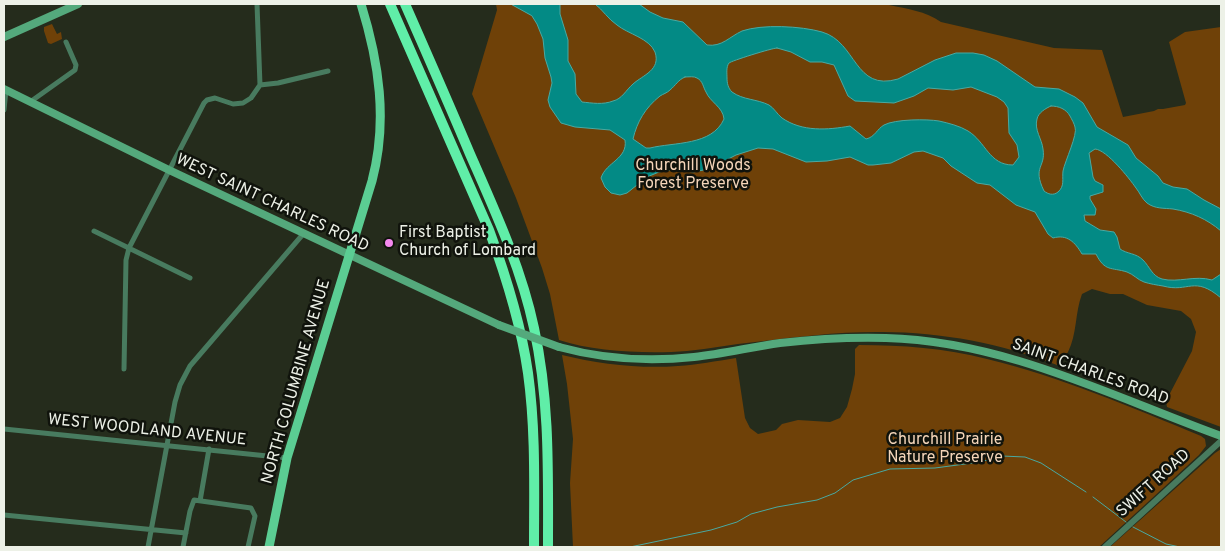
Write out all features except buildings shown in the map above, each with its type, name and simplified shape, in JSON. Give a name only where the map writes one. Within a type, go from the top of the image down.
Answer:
[{"type":"highway","points":[[390,4],[489,230],[518,322],[528,372],[533,422],[534,547]]},
{"type":"highway","points":[[405,4],[501,224],[518,268],[530,313],[542,370],[547,418],[548,547]]},
{"type":"main road","points":[[4,37],[78,4]]},
{"type":"main road","name":"NORTH COLUMBINE AVENUE","points":[[269,547],[287,458],[375,169],[381,120],[381,102],[371,35],[361,4]]},
{"type":"main road","name":"WEST SAINT CHARLES ROAD","points":[[5,89],[169,170],[499,325],[559,347],[611,357],[666,359],[693,357],[798,341]]},
{"type":"main road","name":"SAINT CHARLES ROAD","points":[[798,341],[892,338],[935,342],[987,351],[1057,372],[1221,436]]},
{"type":"street","points":[[124,369],[126,260],[129,248],[204,102],[215,98],[233,104],[243,103],[251,98],[260,85],[257,4]]},
{"type":"street","points":[[30,102],[75,70],[76,65],[66,42]]},
{"type":"street","points":[[260,85],[278,84],[328,71]]},
{"type":"street","points":[[4,110],[5,89]]},
{"type":"street","points":[[94,230],[190,278]]},
{"type":"street","points":[[148,547],[177,393],[187,371],[304,233]]},
{"type":"street","name":"WEST WOODLAND AVENUE","points":[[4,429],[167,444],[287,458]]},
{"type":"street","name":"SWIFT ROAD","points":[[1105,547],[1221,441]]},
{"type":"street","points":[[200,500],[209,449]]},
{"type":"street","points":[[183,547],[194,500],[200,500],[251,508],[255,516],[248,547]]},
{"type":"street","points":[[4,515],[186,533]]},
{"type":"green space","name":"Churchill Woods Forest Preserve","points":[[496,4],[889,5],[923,13],[941,22],[1054,48],[1102,50],[1123,117],[1185,105],[1169,42],[1185,32],[1221,27],[1221,427],[1167,407],[1166,401],[1192,351],[1196,332],[1191,319],[1181,311],[1147,305],[1123,294],[1110,294],[1092,289],[1082,294],[1071,345],[1067,354],[1057,365],[1014,350],[968,340],[899,332],[816,335],[672,352],[606,350],[559,340],[550,294],[542,268],[516,198],[472,94],[497,10]]},
{"type":"green space","points":[[52,24],[57,34],[61,32],[62,39],[51,44],[48,43],[44,27]]},
{"type":"green space","name":"Churchill Prairie Nature Preserve","points":[[859,345],[939,350],[971,355],[1015,366],[1096,393],[1201,436],[1205,439],[1206,446],[1199,455],[1099,547],[573,547],[570,483],[573,439],[562,355],[590,361],[649,367],[699,364],[736,358],[745,418],[750,428],[758,434],[776,430],[782,424],[798,420],[830,422],[840,418],[847,407],[852,389],[855,374],[855,349]]},
{"type":"green space","points":[[1221,449],[1221,547],[1110,547],[1215,453]]},
{"type":"water","points":[[511,4],[560,4],[560,14],[568,40],[568,61],[575,74],[576,94],[582,102],[605,103],[616,100],[650,71],[656,63],[655,52],[648,43],[617,25],[595,4],[639,4],[663,18],[683,22],[707,45],[717,44],[742,31],[760,27],[793,27],[822,32],[834,37],[872,79],[884,81],[898,79],[935,60],[956,53],[984,55],[997,61],[1035,87],[1059,89],[1075,97],[1083,103],[1097,127],[1128,145],[1136,158],[1158,176],[1163,183],[1187,189],[1221,209],[1221,231],[1192,214],[1150,205],[1111,159],[1095,149],[1089,153],[1093,177],[1095,181],[1103,185],[1103,192],[1090,196],[1096,209],[1095,215],[1084,215],[1085,221],[1100,230],[1114,232],[1120,249],[1140,258],[1153,274],[1159,278],[1168,280],[1199,278],[1212,280],[1221,274],[1221,298],[1204,287],[1172,288],[1151,284],[1127,272],[1106,266],[1102,264],[1096,254],[1082,254],[1070,240],[1062,237],[1053,238],[1048,234],[1035,212],[1016,205],[990,185],[977,183],[951,166],[943,158],[923,151],[914,152],[891,163],[868,165],[850,157],[806,162],[773,149],[758,148],[736,155],[709,169],[693,172],[675,169],[659,172],[647,177],[627,193],[620,195],[611,193],[605,187],[601,178],[607,168],[623,152],[625,140],[610,130],[575,127],[561,123],[550,107],[548,100],[552,83],[551,77],[545,58],[543,39],[532,16]],"holes":[[[777,48],[791,52],[810,62],[834,65],[848,96],[855,101],[894,103],[914,96],[928,88],[953,90],[971,87],[997,97],[1008,108],[1009,133],[1017,145],[1019,157],[1013,165],[998,161],[968,131],[939,121],[911,120],[889,123],[884,125],[872,137],[866,139],[850,126],[815,129],[790,123],[769,105],[741,97],[732,92],[727,82],[729,63]],[[685,77],[694,77],[701,81],[708,96],[721,111],[724,119],[718,128],[702,138],[646,148],[633,139],[639,121],[646,110]],[[1051,106],[1062,108],[1070,116],[1075,127],[1073,141],[1063,171],[1062,187],[1058,192],[1052,194],[1044,191],[1039,177],[1043,155],[1036,123],[1042,111]]]},
{"type":"waterway","points":[[630,547],[711,530],[737,522],[751,514],[817,500],[835,493],[853,480],[890,469],[935,468],[980,462],[1002,456],[1025,457],[1041,463],[1086,492]]},
{"type":"waterway","points":[[1093,497],[1126,522]]},
{"type":"waterway","points":[[1133,527],[1166,544],[1180,547]]},
{"type":"place","name":"First Baptist Church of Lombard","points":[[389,243]]}]
